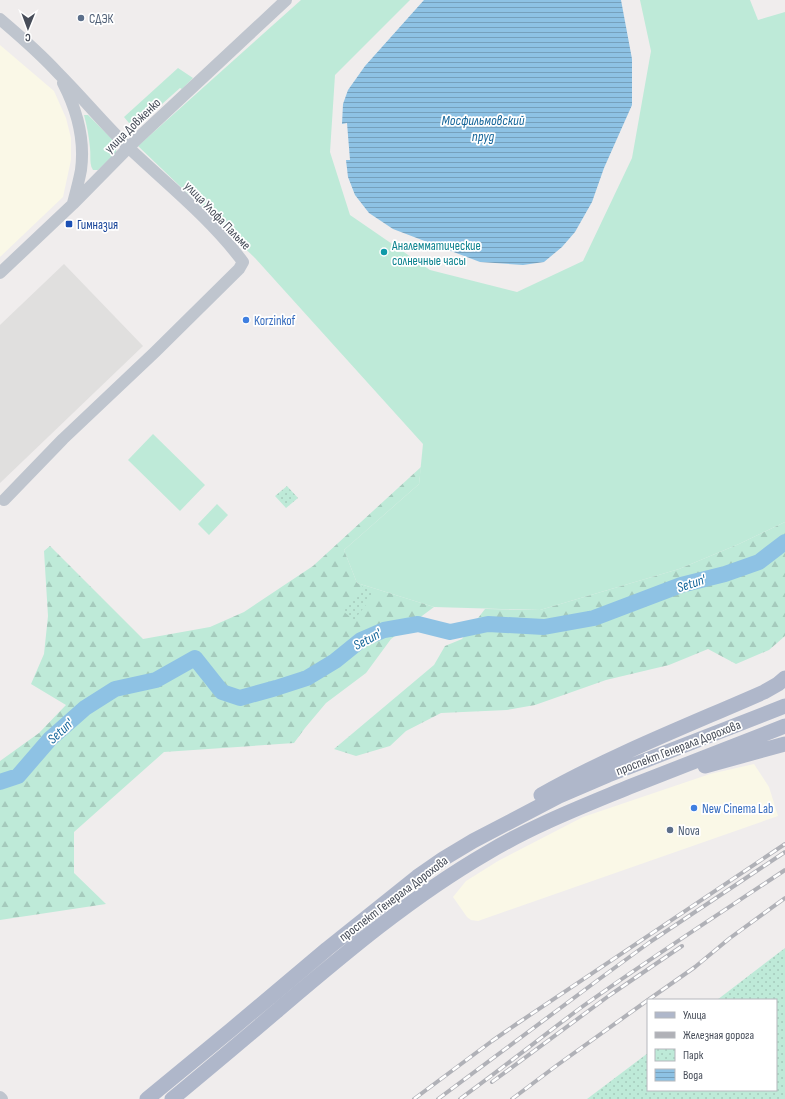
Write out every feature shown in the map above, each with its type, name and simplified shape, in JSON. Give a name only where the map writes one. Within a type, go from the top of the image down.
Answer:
[{"type":"main road","points":[[481,836],[524,805],[570,779],[609,759],[764,692],[785,678]]},
{"type":"main road","name":"проспект Генерала Дорохова","points":[[147,1099],[327,949],[417,877],[481,836],[559,796],[601,778],[782,707]]},
{"type":"main road","name":"проспект Генерала Дорохова","points":[[172,1099],[334,962],[424,892],[487,853],[524,832],[583,806],[785,726]]},
{"type":"main road","points":[[631,787],[785,744]]},
{"type":"street","name":"улица Довженко","points":[[0,273],[73,204],[128,147],[286,0]]},
{"type":"street","name":"улица Улофа Пальме","points":[[0,19],[24,39],[57,71],[128,147],[189,203],[232,246],[243,262],[240,269],[63,439],[4,500]]},
{"type":"street","points":[[57,71],[76,111],[80,133],[82,153],[81,171],[73,204]]},
{"type":"shaded area","points":[[0,45],[54,91],[66,118],[71,138],[71,160],[63,197],[0,257]]},
{"type":"shaded area","points":[[64,264],[143,346],[0,483],[0,325]]},
{"type":"shaded area","points":[[754,764],[769,787],[778,816],[478,921],[471,920],[467,917],[453,897],[466,881],[498,861],[583,817],[710,774]]},
{"type":"green space","points":[[301,0],[410,0],[335,75],[330,152],[350,215],[430,270],[517,292],[583,261],[632,158],[651,51],[640,0],[750,0],[758,20],[785,12],[785,522],[739,544],[679,569],[540,610],[434,607],[357,583],[344,550],[419,484],[423,444],[255,258],[138,146]]},
{"type":"green space","points":[[178,68],[193,78],[134,129],[124,117]]},
{"type":"green space","points":[[84,115],[88,115],[117,144],[116,153],[98,170],[93,170],[91,165],[89,140]]},
{"type":"green space","points":[[153,434],[205,485],[180,511],[128,460]]},
{"type":"green space","points":[[421,467],[419,484],[344,550],[357,583],[434,607],[391,639],[366,673],[326,703],[294,743],[164,752],[74,832],[74,873],[106,904],[0,920],[0,761],[39,733],[66,705],[31,684],[44,654],[48,616],[44,551],[50,546],[143,639],[210,627],[244,612],[313,566]]},
{"type":"green space","points":[[287,486],[298,498],[286,508],[275,496]]},
{"type":"green space","points":[[217,504],[228,515],[209,535],[198,524]]},
{"type":"green space","points":[[785,522],[785,636],[769,650],[736,664],[708,649],[669,665],[606,680],[535,705],[507,710],[441,713],[406,731],[390,746],[356,756],[334,749],[434,665],[445,646],[462,639],[485,609],[540,610],[679,569],[739,544]]},
{"type":"green space","points":[[363,586],[374,595],[354,620],[343,611]]},
{"type":"green space","points":[[785,948],[785,1099],[587,1099],[647,1054],[647,1091],[777,1091],[777,999],[718,999]]},
{"type":"water","name":"Мосфильмовский пруд","points":[[424,0],[621,0],[632,59],[632,105],[604,168],[592,202],[575,232],[562,247],[544,262],[523,265],[480,262],[393,229],[369,213],[355,195],[348,177],[346,160],[350,160],[347,123],[342,124],[343,104],[348,90],[365,66]]},
{"type":"waterway","name":"Setun'","points":[[0,782],[18,776],[50,739],[85,708],[115,689],[156,680],[195,658],[222,692],[240,698],[307,678],[335,661],[361,640],[384,630],[418,624],[450,632],[488,624],[544,627],[594,618],[681,585],[725,574],[759,562],[785,542]]},
{"type":"railway","points":[[414,1099],[518,1023],[785,844]]},
{"type":"railway","points":[[438,1099],[650,942],[785,852]]},
{"type":"railway","points":[[460,1099],[604,991],[785,870]]},
{"type":"railway","points":[[649,999],[695,967],[730,938],[785,898]]},
{"type":"railway","points":[[492,1082],[610,995],[682,946]]},
{"type":"railway","points":[[512,1099],[647,1001]]},
{"type":"place","name":"СДЭК","points":[[81,18]]},
{"type":"place","name":"Гимназия","points":[[69,224]]},
{"type":"place","name":"Аналемматические солнечные часы","points":[[384,252]]},
{"type":"place","name":"Korzinkof","points":[[246,320]]},
{"type":"place","name":"New Cinema Lab","points":[[694,808]]},
{"type":"place","name":"Nova","points":[[670,830]]}]
